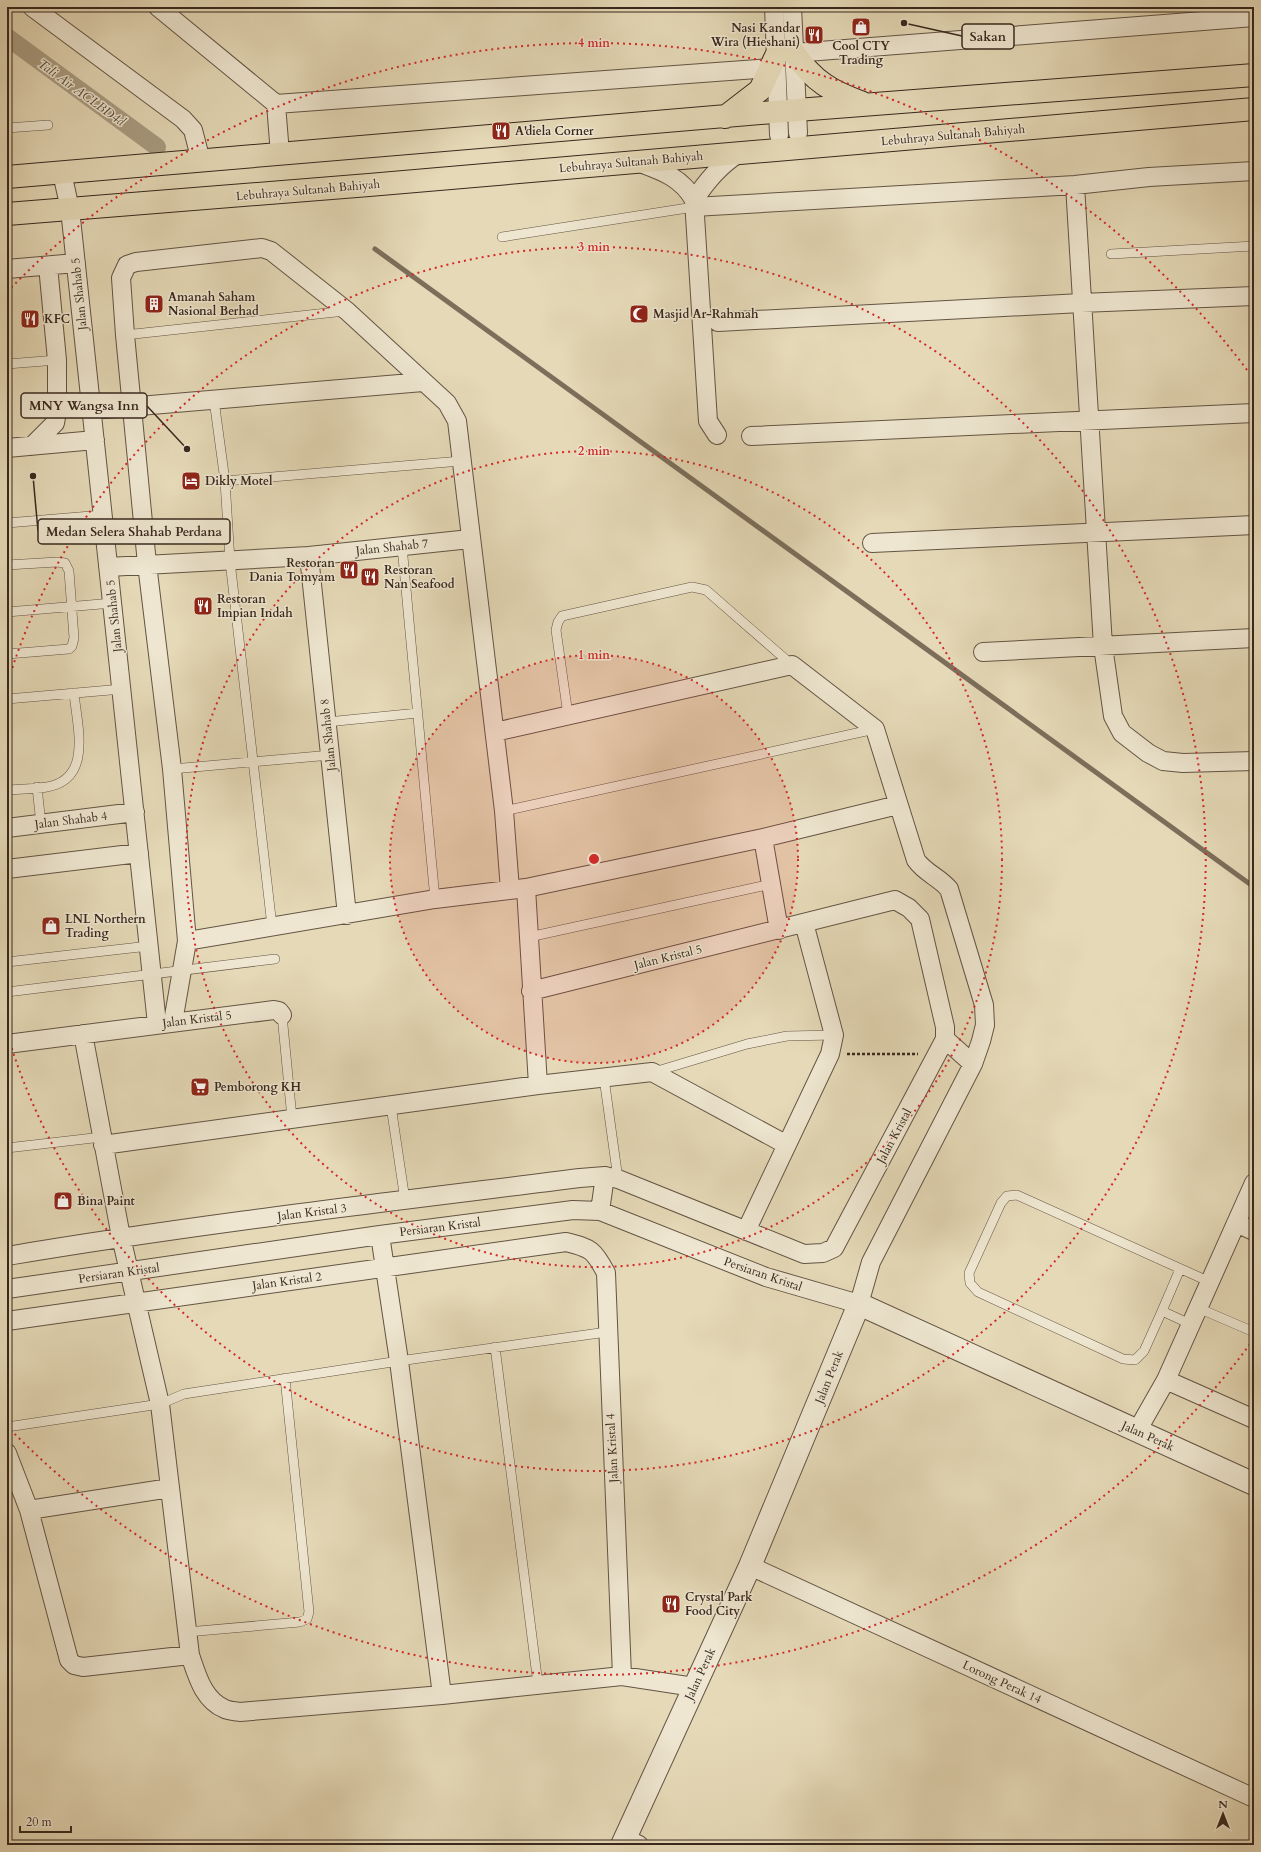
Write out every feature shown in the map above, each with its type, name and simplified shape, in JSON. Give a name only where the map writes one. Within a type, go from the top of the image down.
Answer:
[{"type":"main road","points":[[725,117],[760,90],[780,59],[803,66],[838,94],[869,105]]},
{"type":"main road","points":[[7,177],[788,111],[1254,75]]},
{"type":"main road","name":"Lebuhraya Sultanah Bahiyah","points":[[7,214],[369,185],[1254,109]]},
{"type":"main road","points":[[744,152],[788,134],[860,142]]},
{"type":"street","points":[[32,7],[183,119],[193,130],[201,161]]},
{"type":"street","points":[[774,7],[788,111],[788,134]]},
{"type":"street","points":[[780,59],[792,7]]},
{"type":"street","points":[[163,8],[276,104],[280,154]]},
{"type":"street","points":[[276,104],[1254,18]]},
{"type":"street","points":[[694,204],[710,176],[724,163],[744,152]]},
{"type":"street","points":[[635,161],[661,171],[678,181],[688,189],[694,204],[708,421],[717,435]]},
{"type":"street","points":[[694,204],[1075,185],[1149,176],[1254,171]]},
{"type":"street","name":"Jalan Shahab 5","points":[[62,173],[70,209],[152,975],[165,1023]]},
{"type":"street","points":[[1075,185],[1103,646],[1112,716],[1122,733],[1163,761],[1183,763],[1254,760]]},
{"type":"street","points":[[165,1023],[183,971],[187,941],[172,769],[147,564],[121,278],[127,265],[136,262],[262,248],[271,251],[347,311],[447,403],[456,421],[504,811],[528,938],[538,1085]]},
{"type":"street","points":[[7,269],[76,263]]},
{"type":"street","points":[[32,446],[55,422],[57,412],[57,360],[48,266]]},
{"type":"street","points":[[718,322],[1081,303],[1254,296]]},
{"type":"street","points":[[92,410],[423,382]]},
{"type":"street","points":[[751,436],[1254,413]]},
{"type":"street","points":[[7,448],[95,440]]},
{"type":"street","points":[[872,543],[1097,531],[1254,525]]},
{"type":"street","name":"Jalan Shahab 7","points":[[108,567],[309,556],[470,538]]},
{"type":"street","name":"Jalan Shahab 8","points":[[309,556],[347,915]]},
{"type":"street","points":[[984,652],[1254,638]]},
{"type":"street","points":[[495,732],[792,665],[875,729],[916,860],[920,866],[943,882],[949,889],[984,1005],[985,1025],[973,1064],[871,1262],[859,1304]]},
{"type":"street","points":[[187,941],[347,915],[435,898],[518,889],[764,838],[898,805]]},
{"type":"street","name":"Jalan Shahab 4","points":[[7,828],[135,812]]},
{"type":"street","points":[[764,838],[779,930]]},
{"type":"street","points":[[7,870],[139,853]]},
{"type":"street","points":[[746,1231],[830,1054],[834,1035],[804,923],[895,900],[909,908],[920,919],[945,1027],[942,1046],[973,1064]]},
{"type":"street","name":"Jalan Kristal 5","points":[[531,990],[804,923]]},
{"type":"street","name":"Jalan Kristal 5","points":[[7,1044],[274,1010],[279,1011],[282,1015]]},
{"type":"street","points":[[84,1034],[102,1141],[121,1237],[160,1404],[186,1632],[190,1655],[204,1691],[214,1702],[224,1709],[240,1712],[442,1695],[622,1676],[694,1686]]},
{"type":"street","name":"Jalan Kristal","points":[[612,1178],[804,1254],[823,1253],[834,1248],[942,1046]]},
{"type":"street","points":[[102,1141],[391,1106],[538,1085],[652,1072],[788,1145]]},
{"type":"street","name":"Jalan Kristal 3","points":[[7,1256],[121,1237],[405,1200],[580,1178],[612,1178]]},
{"type":"street","points":[[600,1211],[612,1178]]},
{"type":"street","points":[[1136,1431],[1166,1380],[1254,1183]]},
{"type":"street","name":"Persiaran Kristal","points":[[7,1289],[380,1235],[573,1210],[600,1211],[766,1277],[859,1304]]},
{"type":"street","points":[[1236,1223],[1254,1231]]},
{"type":"street","points":[[380,1235],[399,1361],[442,1695]]},
{"type":"street","name":"Jalan Kristal 2","points":[[7,1321],[385,1266],[566,1242]]},
{"type":"street","name":"Jalan Kristal 4","points":[[566,1242],[586,1247],[599,1259],[606,1273],[607,1332],[622,1676]]},
{"type":"street","name":"Jalan Perak","points":[[629,1843],[694,1686],[750,1566],[859,1304],[1254,1484]]},
{"type":"street","points":[[1166,1380],[1254,1419]]},
{"type":"street","points":[[7,1453],[29,1510],[68,1660],[74,1665],[83,1667],[190,1655]]},
{"type":"street","points":[[29,1510],[170,1488]]},
{"type":"street","name":"Lorong Perak 14","points":[[750,1566],[1254,1798]]},
{"type":"lane","points":[[7,128],[48,126]]},
{"type":"lane","points":[[502,237],[694,204]]},
{"type":"lane","points":[[1111,254],[1254,246]]},
{"type":"lane","points":[[125,334],[347,311]]},
{"type":"lane","points":[[7,364],[57,360]]},
{"type":"lane","points":[[214,400],[225,481],[230,561],[272,926]]},
{"type":"lane","points":[[225,481],[461,461]]},
{"type":"lane","points":[[7,523],[103,515]]},
{"type":"lane","points":[[402,546],[435,898]]},
{"type":"lane","points":[[7,565],[57,562],[65,563],[68,571],[74,642],[69,648],[7,654]]},
{"type":"lane","points":[[568,715],[556,630],[558,622],[562,616],[692,587],[699,587],[706,590],[792,665]]},
{"type":"lane","points":[[7,612],[113,603]]},
{"type":"lane","points":[[7,699],[122,689]]},
{"type":"lane","points":[[7,790],[48,786],[60,783],[76,769],[79,759],[79,745],[74,693]]},
{"type":"lane","points":[[327,722],[418,713]]},
{"type":"lane","points":[[504,811],[875,729]]},
{"type":"lane","points":[[172,769],[331,755]]},
{"type":"lane","points":[[37,787],[41,824]]},
{"type":"lane","points":[[528,938],[771,884]]},
{"type":"lane","points":[[7,962],[149,946]]},
{"type":"lane","points":[[7,992],[275,960]]},
{"type":"lane","name":"Jalan Kristal 5","points":[[282,1015],[292,1118]]},
{"type":"lane","points":[[652,1072],[746,1044],[787,1036],[834,1035]]},
{"type":"lane","points":[[604,1078],[612,1178]]},
{"type":"lane","points":[[391,1106],[405,1200]]},
{"type":"lane","points":[[7,1148],[102,1141]]},
{"type":"lane","points":[[1180,1269],[1144,1351],[1135,1360],[1123,1359],[978,1292],[970,1283],[969,1273],[1001,1203],[1007,1196],[1017,1195],[1210,1282]]},
{"type":"lane","points":[[1162,1311],[1194,1316],[1254,1332]]},
{"type":"lane","points":[[7,1427],[160,1404],[184,1394],[284,1378],[607,1332]]},
{"type":"lane","points":[[496,1347],[538,1684]]},
{"type":"lane","points":[[186,1632],[300,1622],[307,1618],[309,1612],[284,1378]]},
{"type":"path","points":[[830,1054],[942,1046]]},
{"type":"waterway","name":"Tali Air ACLBD4d","points":[[7,37],[157,147]]},
{"type":"waterway","points":[[375,249],[1254,887]]},
{"type":"place","name":"Sakan","points":[[904,23]]},
{"type":"place","name":"Cool CTY Trading","points":[[861,27]]},
{"type":"place","name":"Nasi Kandar Wira (Hieshani)","points":[[814,35]]},
{"type":"place","name":"A'diela Corner","points":[[501,131]]},
{"type":"place","name":"Amanah Saham Nasional Berhad","points":[[154,304]]},
{"type":"place","name":"Masjid Ar-Rahmah","points":[[639,314]]},
{"type":"place","name":"KFC","points":[[30,319]]},
{"type":"place","name":"MNY Wangsa Inn","points":[[187,449]]},
{"type":"place","name":"Medan Selera Shahab Perdana","points":[[33,476]]},
{"type":"place","name":"Dikly Motel","points":[[191,481]]},
{"type":"place","name":"Restoran Dania Tomyam","points":[[349,570]]},
{"type":"place","name":"Restoran Nan Seafood","points":[[370,577]]},
{"type":"place","name":"Restoran Impian Indah","points":[[203,606]]},
{"type":"place","name":"LNL Northern Trading","points":[[51,926]]},
{"type":"place","name":"Pemborong KH","points":[[200,1087]]},
{"type":"place","name":"Bina Paint","points":[[63,1201]]},
{"type":"place","name":"Crystal Park Food City","points":[[671,1604]]}]
